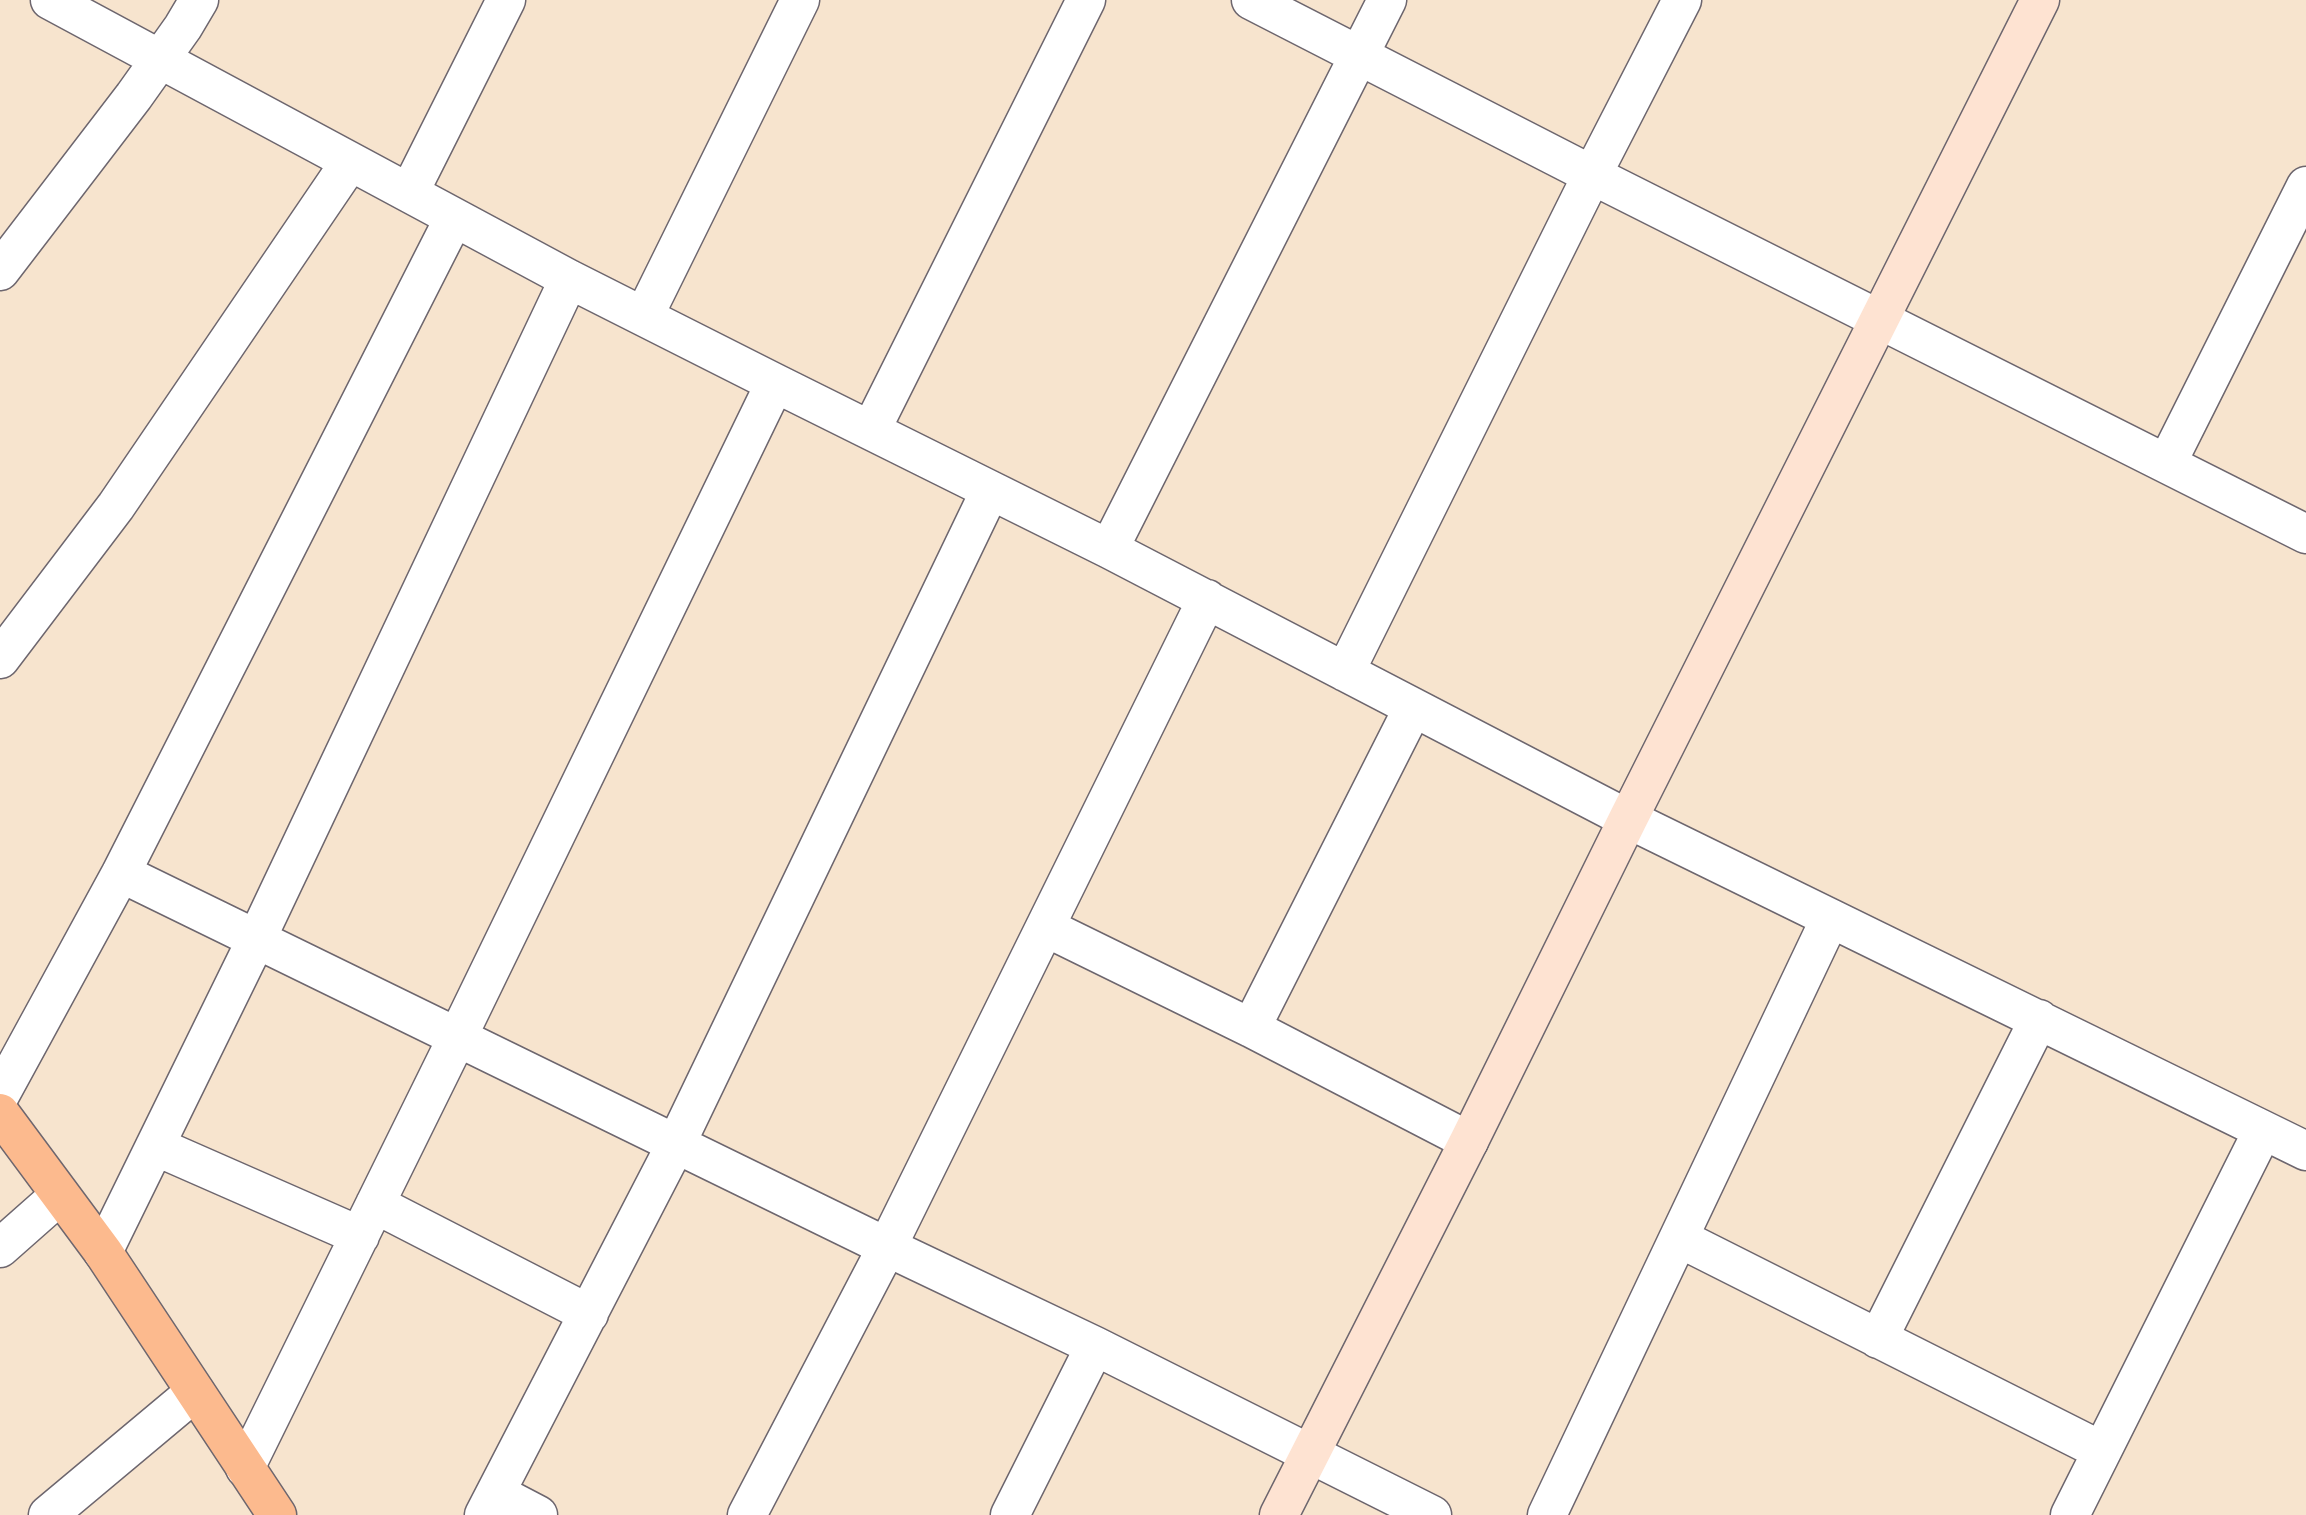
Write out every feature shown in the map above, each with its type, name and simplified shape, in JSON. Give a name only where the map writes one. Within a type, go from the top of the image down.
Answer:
[{"type":"main road","points":[[0,1113],[103,1252],[277,1515]]},
{"type":"street","points":[[50,0],[569,279],[1109,549],[1628,819],[2306,1151]]},
{"type":"street","points":[[0,271],[161,59],[199,0]]},
{"type":"street","points":[[409,193],[506,0]]},
{"type":"street","points":[[643,316],[800,0]]},
{"type":"street","points":[[871,430],[1086,0]]},
{"type":"street","points":[[1251,0],[1592,176],[2306,534]]},
{"type":"street","points":[[1109,549],[1387,0]]},
{"type":"street","points":[[1345,672],[1682,0]]},
{"type":"street","points":[[1279,1515],[2040,0]]},
{"type":"street","points":[[0,659],[116,506],[350,162]]},
{"type":"street","points":[[2167,463],[2306,186]]},
{"type":"street","points":[[0,1095],[121,873],[454,218]]},
{"type":"street","points":[[103,1252],[257,938],[569,279]]},
{"type":"street","points":[[245,1468],[775,383]]},
{"type":"street","points":[[538,1515],[490,1504],[676,1144],[990,491]]},
{"type":"street","points":[[747,1515],[887,1247],[1206,599]]},
{"type":"street","points":[[1251,1028],[1413,708]]},
{"type":"street","points":[[121,873],[1095,1346],[1432,1515]]},
{"type":"street","points":[[1547,1515],[1830,919]]},
{"type":"street","points":[[1045,927],[1251,1028],[1469,1140]]},
{"type":"street","points":[[1878,1339],[2039,1019]]},
{"type":"street","points":[[2070,1515],[2263,1130]]},
{"type":"street","points":[[155,1146],[367,1220],[589,1314]]},
{"type":"street","points":[[0,1248],[60,1195]]},
{"type":"street","points":[[1679,1238],[2102,1451]]},
{"type":"street","points":[[1010,1515],[1095,1346]]},
{"type":"street","points":[[48,1515],[195,1392]]}]
